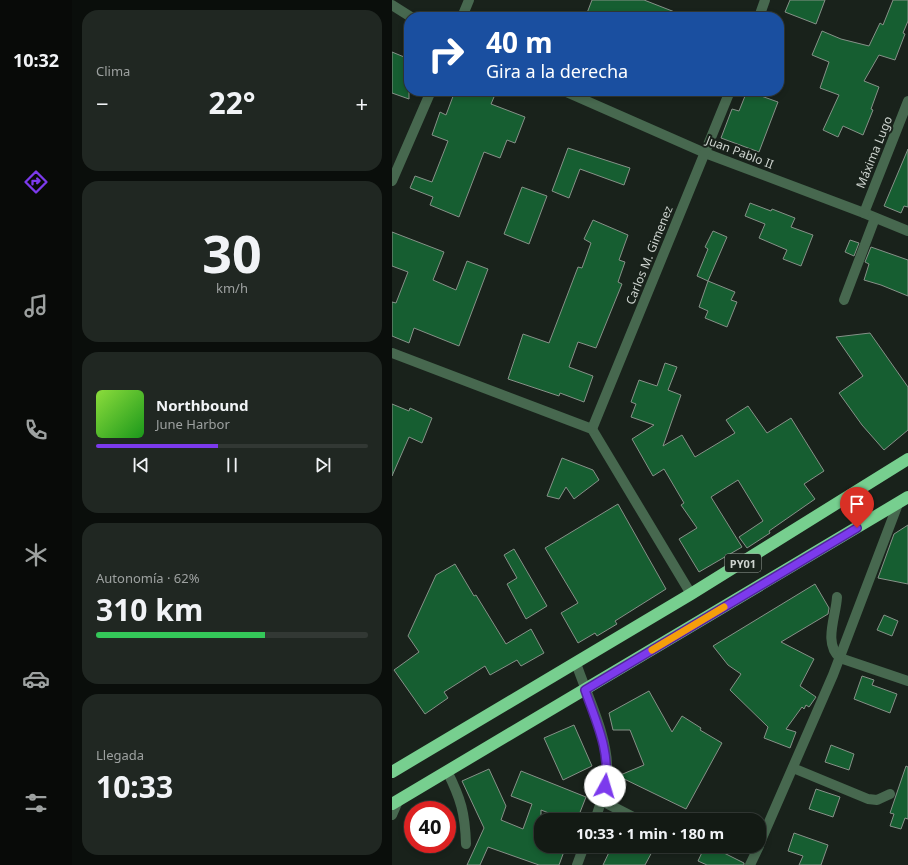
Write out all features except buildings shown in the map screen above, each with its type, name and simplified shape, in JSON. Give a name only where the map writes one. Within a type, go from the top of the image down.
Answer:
[{"type":"highway","name":"PY01","points":[[392,772],[691,594],[908,459]]},
{"type":"highway","name":"PY01","points":[[395,803],[903,500]]},
{"type":"street","points":[[464,12],[469,0]]},
{"type":"street","points":[[761,12],[766,0]]},
{"type":"street","points":[[392,5],[404,13]]},
{"type":"street","points":[[392,181],[429,96]]},
{"type":"street","name":"Juan Pablo II","points":[[575,96],[705,153],[864,213],[908,232]]},
{"type":"street","name":"Carlos M. Gimenez","points":[[592,429],[728,96]]},
{"type":"street","name":"Máxima Lugo","points":[[864,213],[908,102]]},
{"type":"street","points":[[844,300],[875,218]]},
{"type":"street","points":[[392,353],[592,429],[691,594]]},
{"type":"street","points":[[766,830],[840,658],[903,500]]},
{"type":"street","points":[[837,597],[831,644],[834,653],[840,658],[908,681]]},
{"type":"street","points":[[576,663],[604,743],[607,772],[602,801],[598,813]]},
{"type":"street","points":[[793,768],[868,799],[877,800],[890,794]]},
{"type":"street","points":[[447,771],[462,803],[465,821],[466,844]]},
{"type":"street","points":[[602,801],[625,813]]},
{"type":"street","points":[[392,815],[395,803]]},
{"type":"street","points":[[577,865],[581,853]]},
{"type":"street","points":[[750,865],[756,853]]},
{"type":"slow traffic","points":[[652,650],[724,607]]},
{"type":"route","points":[[605,786],[607,772],[604,743],[585,690],[857,528]]}]
